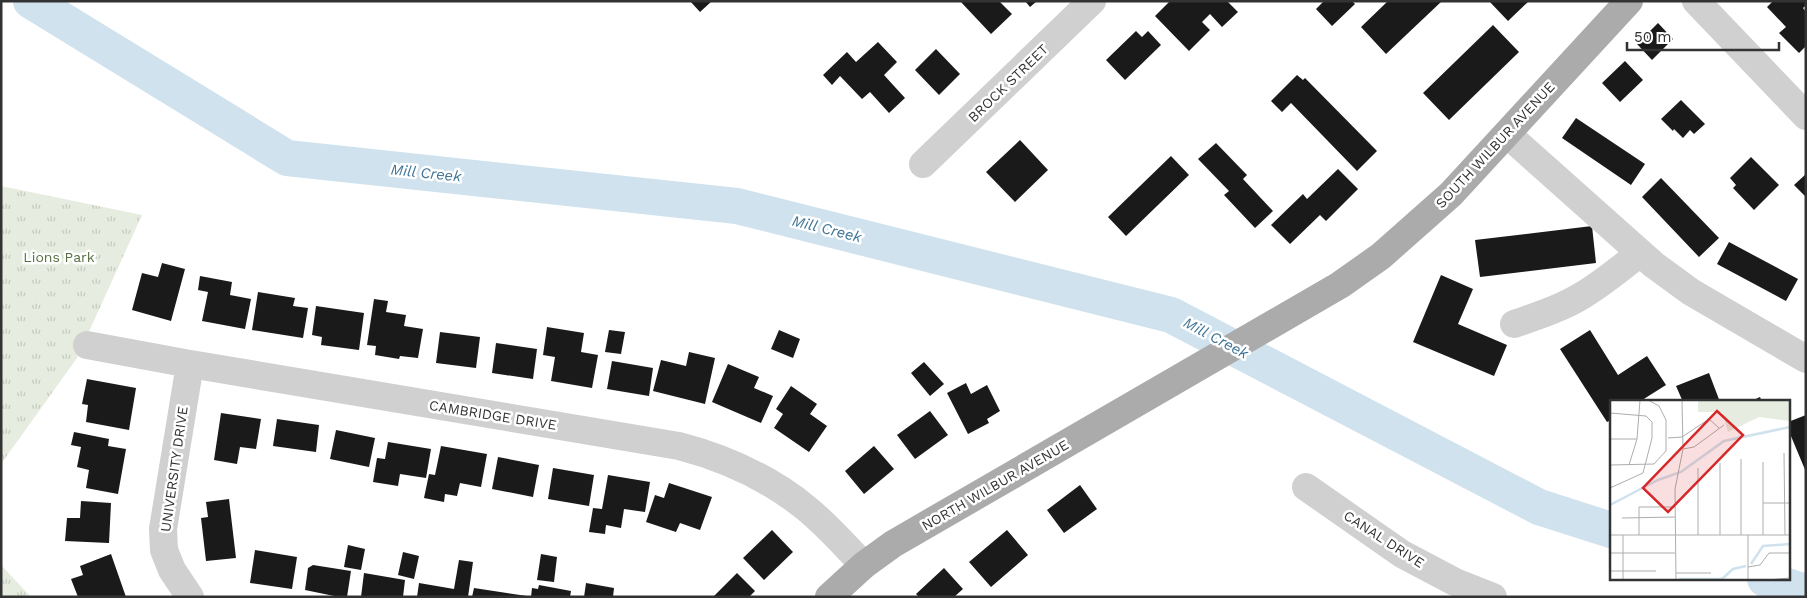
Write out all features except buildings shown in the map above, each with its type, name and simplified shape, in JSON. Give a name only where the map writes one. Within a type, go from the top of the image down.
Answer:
[{"type":"main road","name":"SOUTH WILBUR AVENUE","points":[[1169,384],[1340,285],[1380,256],[1451,194],[1629,1]]},
{"type":"main road","name":"NORTH WILBUR AVENUE","points":[[829,597],[864,565],[893,544],[1169,384]]},
{"type":"street","name":"BROCK STREET","points":[[923,164],[1092,1]]},
{"type":"street","points":[[1696,1],[1806,116]]},
{"type":"street","points":[[1507,134],[1654,265],[1691,292],[1806,360]]},
{"type":"street","points":[[1514,324],[1542,315],[1582,296],[1610,278],[1640,253]]},
{"type":"street","name":"CAMBRIDGE DRIVE","points":[[87,345],[679,446],[709,453],[745,469],[778,488],[806,508],[864,565]]},
{"type":"street","name":"UNIVERSITY DRIVE","points":[[190,364],[163,529],[164,550],[172,570],[190,597]]},
{"type":"street","name":"CANAL DRIVE","points":[[1306,487],[1402,554],[1455,582],[1493,597]]},
{"type":"green space","name":"Lions Park","points":[[1,186],[142,215],[77,358],[1,464]]},
{"type":"green space","points":[[1,565],[31,597],[1,597]]},
{"type":"waterway","name":"Mill Creek","points":[[31,1],[287,158],[737,206],[1171,315],[1539,507],[1610,530]]},
{"type":"waterway","name":"Mill Creek","points":[[1768,580],[1806,592]]}]
